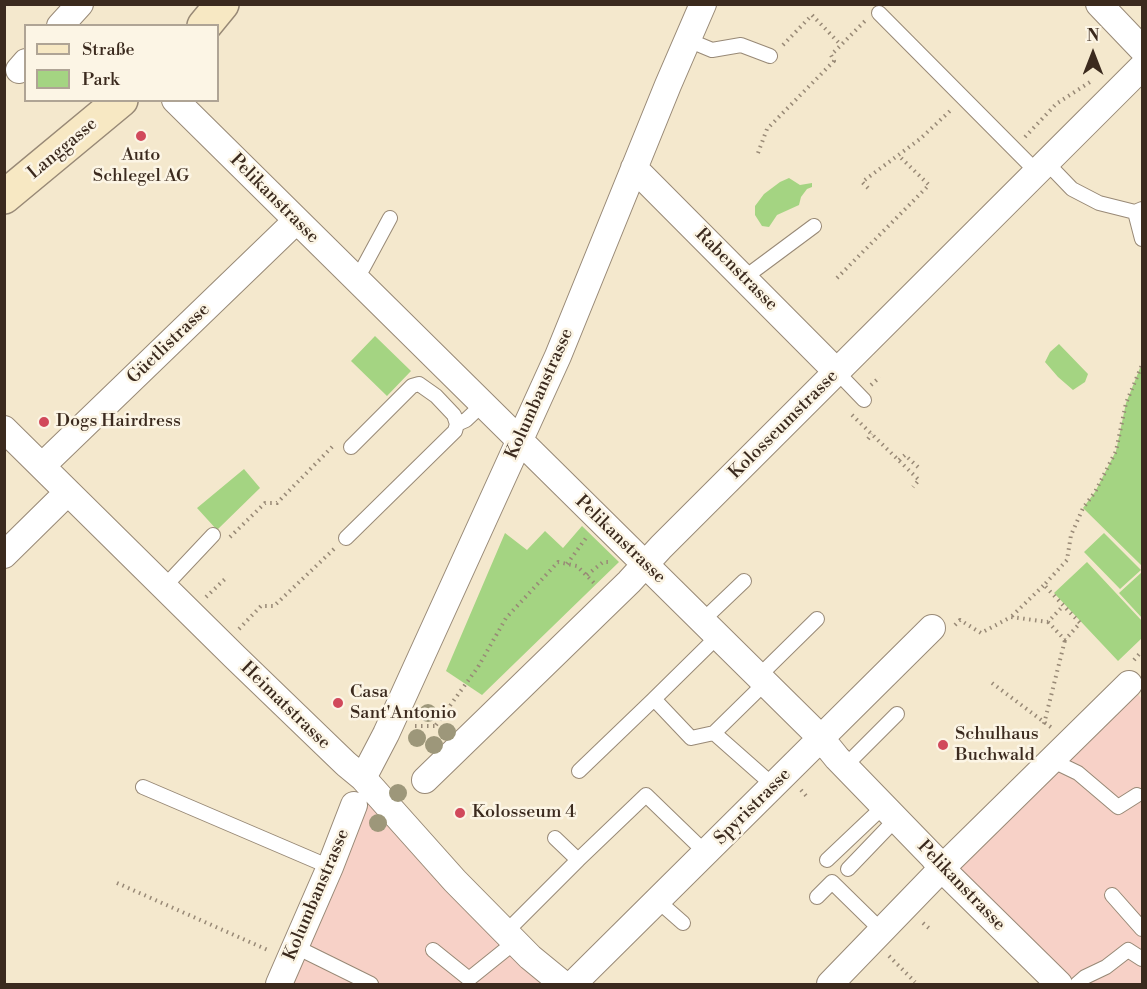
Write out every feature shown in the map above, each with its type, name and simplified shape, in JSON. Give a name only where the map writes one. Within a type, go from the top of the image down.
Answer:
[{"type":"main road","points":[[206,24],[222,4]]},
{"type":"main road","name":"Langgasse","points":[[4,197],[119,102]]},
{"type":"street","points":[[62,24],[80,4]]},
{"type":"street","name":"Kolumbanstrasse","points":[[363,778],[426,647],[574,318],[703,4]]},
{"type":"street","points":[[1099,4],[1143,49]]},
{"type":"street","name":"Kolosseumstrasse","points":[[425,780],[646,564],[660,547],[1143,67]]},
{"type":"street","name":"Pelikanstrasse","points":[[177,102],[820,737],[942,869],[1059,984]]},
{"type":"street","name":"Rabenstrasse","points":[[634,168],[837,372]]},
{"type":"street","name":"Güetlistrasse","points":[[42,466],[296,221]]},
{"type":"street","name":"Heimatstrasse","points":[[4,429],[363,778],[455,880],[511,937],[563,984]]},
{"type":"street","points":[[4,555],[68,492]]},
{"type":"street","name":"Spyristrasse","points":[[573,984],[807,753],[820,737],[942,628]]},
{"type":"street","points":[[830,984],[885,942],[942,869],[1129,684]]},
{"type":"street","name":"Kolumbanstrasse","points":[[279,984],[330,867],[354,805]]},
{"type":"lane","points":[[879,13],[1014,148],[1072,189],[1099,204],[1139,211],[1143,239]]},
{"type":"lane","points":[[688,40],[712,50],[741,45],[770,56]]},
{"type":"lane","points":[[353,277],[363,268],[390,218]]},
{"type":"lane","points":[[744,278],[814,226]]},
{"type":"lane","points":[[837,372],[864,400]]},
{"type":"lane","points":[[346,538],[455,431],[457,424],[454,415],[436,396],[419,384],[412,386],[351,447]]},
{"type":"lane","points":[[457,424],[466,420],[483,404]]},
{"type":"lane","points":[[164,587],[213,535]]},
{"type":"lane","points":[[579,771],[654,699],[710,629],[744,581]]},
{"type":"lane","points":[[654,699],[691,738],[714,734],[817,619]]},
{"type":"lane","points":[[845,766],[897,714]]},
{"type":"lane","points":[[714,734],[774,786]]},
{"type":"lane","points":[[1051,760],[1078,773],[1118,807],[1137,795]]},
{"type":"lane","points":[[143,787],[330,867]]},
{"type":"lane","points":[[433,950],[467,982],[511,937],[578,860],[646,795],[706,853]]},
{"type":"lane","points":[[827,860],[890,812]]},
{"type":"lane","points":[[848,869],[890,812]]},
{"type":"lane","points":[[555,838],[578,860]]},
{"type":"lane","points":[[817,897],[832,882],[885,942]]},
{"type":"lane","points":[[1112,895],[1143,929]]},
{"type":"lane","points":[[658,901],[683,923]]},
{"type":"lane","points":[[1077,984],[1085,977],[1106,967],[1143,935]]},
{"type":"lane","points":[[296,947],[371,984]]},
{"type":"lane","points":[[1128,950],[1143,959]]},
{"type":"path","points":[[758,153],[767,129],[834,61],[831,55],[874,13],[879,13]]},
{"type":"path","points":[[770,56],[812,15],[842,45]]},
{"type":"path","points":[[1014,148],[1056,104],[1096,78]]},
{"type":"path","points":[[868,188],[862,182],[920,139],[964,98]]},
{"type":"path","points":[[837,278],[929,185],[898,155]]},
{"type":"path","points":[[942,628],[960,620],[981,633],[1011,617],[1067,560],[1071,535],[1083,508],[1095,492],[1116,451],[1126,403],[1140,368],[1143,366]]},
{"type":"path","points":[[848,411],[919,480],[913,487]]},
{"type":"path","points":[[868,439],[872,434]]},
{"type":"path","points":[[213,535],[228,540],[265,503],[277,503],[335,444],[351,447]]},
{"type":"path","points":[[899,460],[906,455],[919,468]]},
{"type":"path","points":[[567,564],[592,530]]},
{"type":"path","points":[[236,632],[261,606],[274,606],[346,538]]},
{"type":"path","points":[[414,727],[438,727],[478,667],[506,618],[558,562],[577,566],[599,588]]},
{"type":"path","points":[[587,575],[603,562]]},
{"type":"path","points":[[205,599],[226,578]]},
{"type":"path","points":[[992,683],[1044,724],[1065,640],[1080,623],[1044,585]]},
{"type":"path","points":[[1048,622],[1063,606]]},
{"type":"path","points":[[1011,617],[1048,622],[1065,640]]},
{"type":"path","points":[[117,883],[270,952]]},
{"type":"path","points":[[885,942],[915,982]]},
{"type":"shaded area","points":[[1129,684],[1142,699],[1142,984],[1059,984],[951,859]]},
{"type":"shaded area","points":[[363,778],[563,984],[282,984]]},
{"type":"green space","points":[[789,178],[800,185],[812,183],[812,187],[807,189],[801,197],[799,205],[777,215],[769,227],[762,226],[755,215],[755,206],[764,194]]},
{"type":"green space","points":[[375,336],[411,371],[387,396],[351,361]]},
{"type":"green space","points":[[1059,344],[1088,374],[1085,382],[1073,390],[1045,362],[1050,352]]},
{"type":"green space","points":[[1142,367],[1142,566],[1083,508],[1095,492],[1116,451],[1126,403]]},
{"type":"green space","points":[[244,469],[260,488],[217,530],[197,508]]},
{"type":"green space","points":[[582,526],[619,562],[482,695],[446,671],[505,533],[527,550],[545,531],[563,548]]},
{"type":"green space","points":[[1104,533],[1141,570],[1120,589],[1084,552]]},
{"type":"green space","points":[[1087,562],[1142,621],[1142,638],[1118,661],[1054,593]]},
{"type":"green space","points":[[1142,572],[1142,618],[1119,593]]},
{"type":"place","name":"Auto Schlegel AG","points":[[141,136]]},
{"type":"place","name":"Dogs Hairdress","points":[[44,422]]},
{"type":"place","name":"Casa Sant'Antonio","points":[[338,703]]},
{"type":"place","name":"Schulhaus Buchwald","points":[[943,745]]},
{"type":"place","name":"Kolosseum 4","points":[[460,813]]}]
